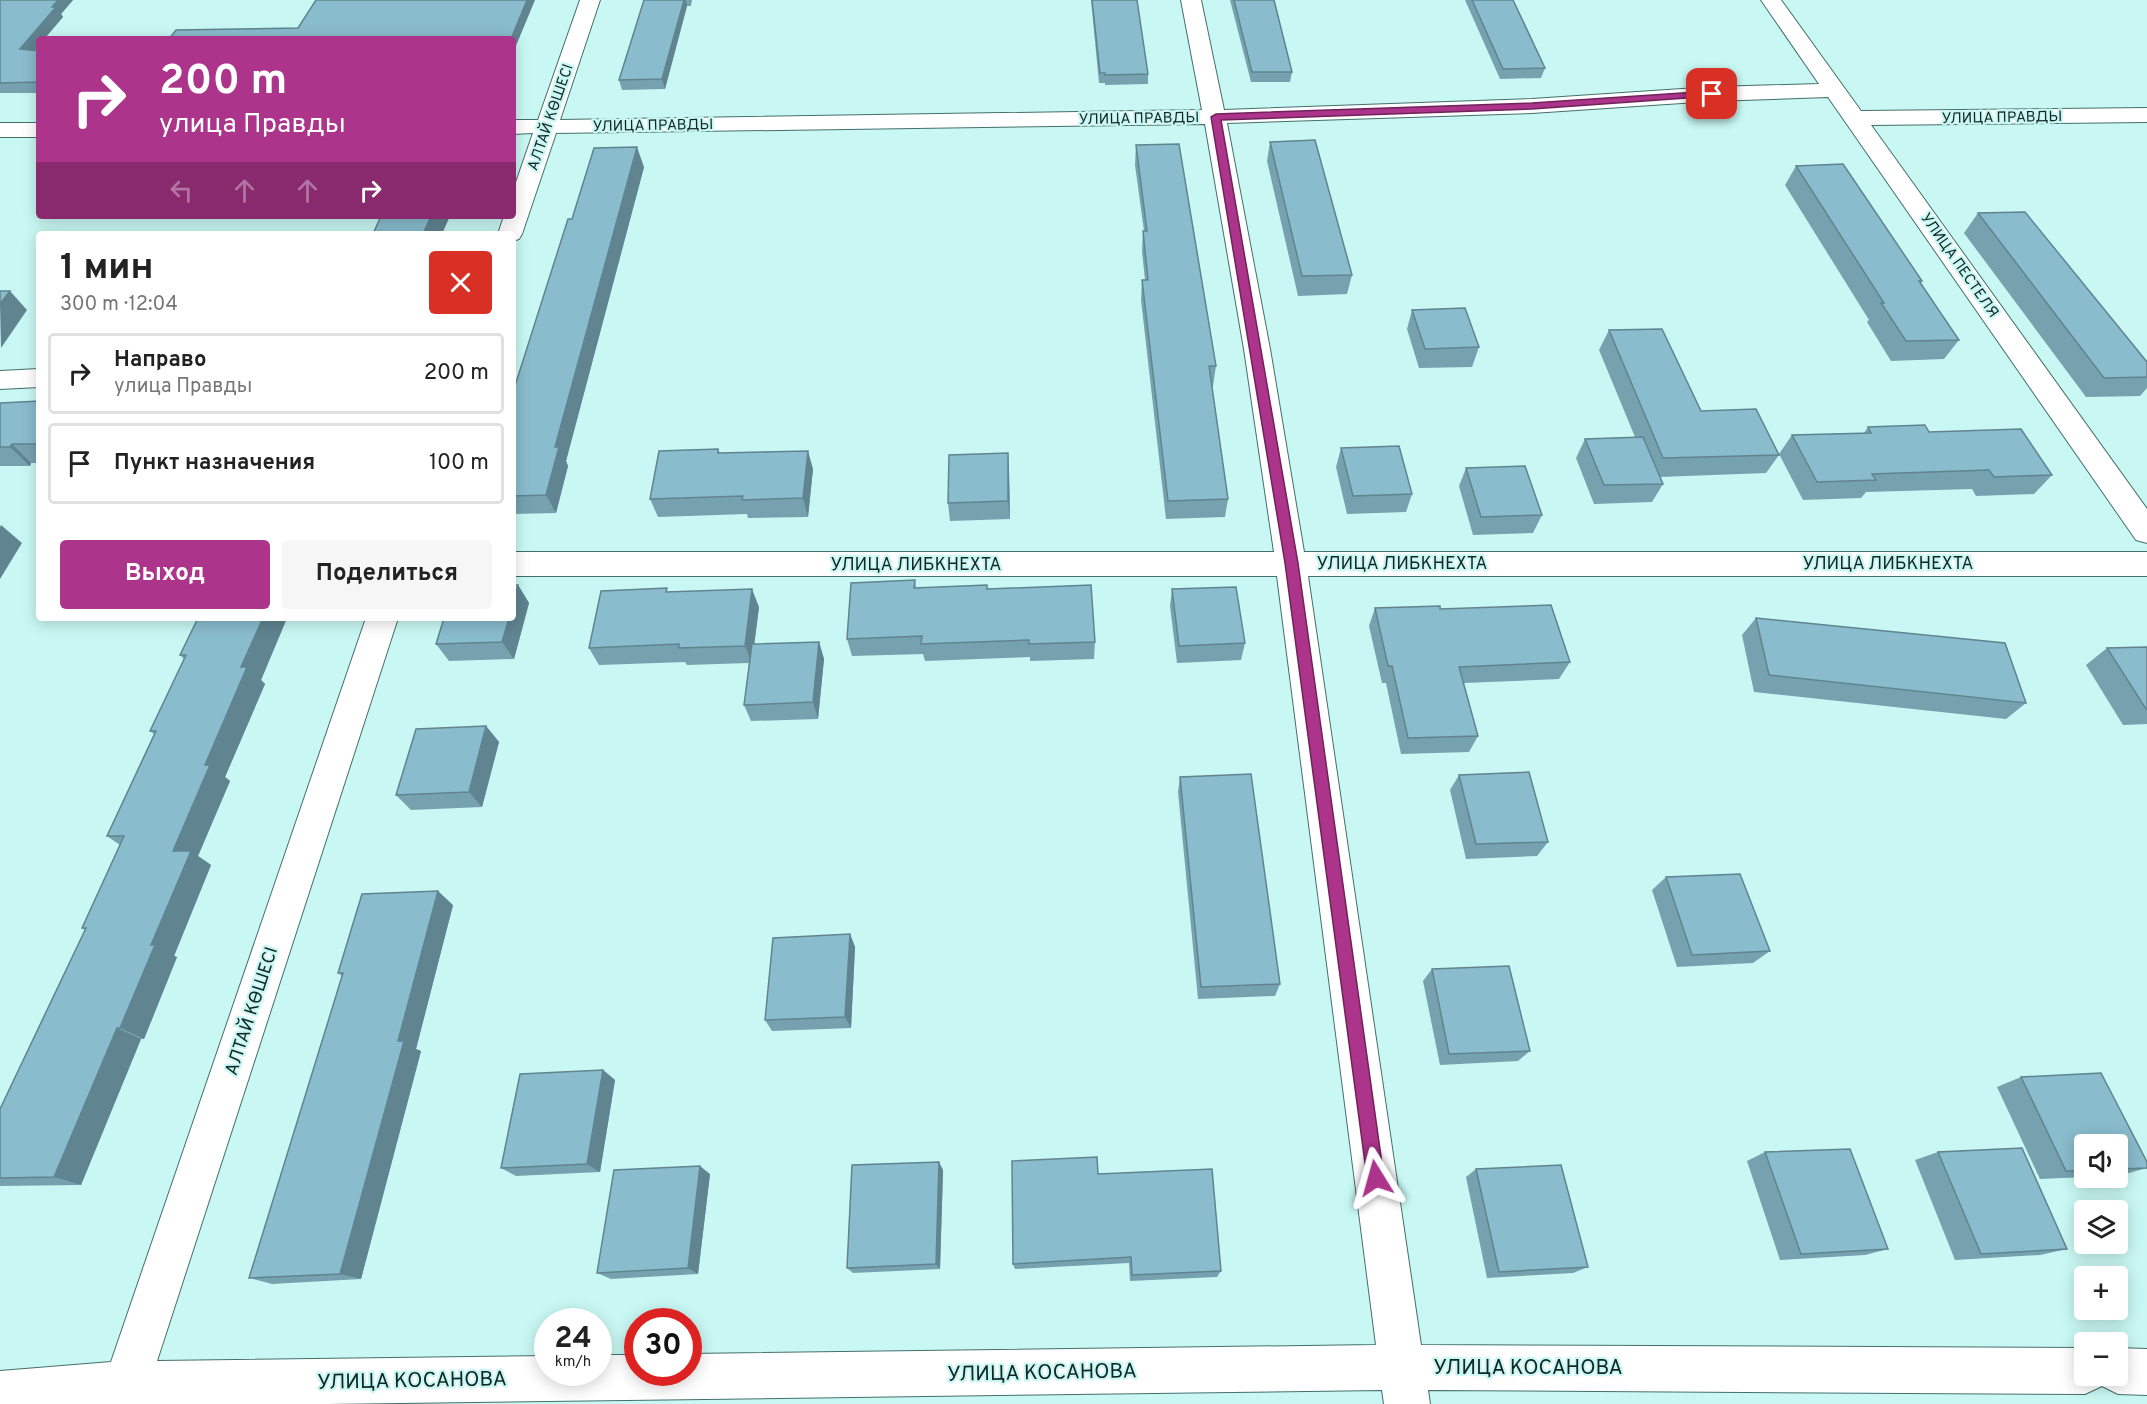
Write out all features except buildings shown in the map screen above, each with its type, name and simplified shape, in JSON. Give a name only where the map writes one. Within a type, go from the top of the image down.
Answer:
[{"type":"street","name":"АЛТАЙ КӨШЕСІ","points":[[516,217],[590,0]]},
{"type":"street","points":[[1191,0],[1216,117],[1291,563],[1405,1385]]},
{"type":"street","name":"УЛИЦА ПЕСТЕЛЯ","points":[[1771,0],[1857,118],[2147,532]]},
{"type":"street","name":"УЛИЦА ПРАВДЫ","points":[[516,127],[1216,117],[1532,106],[1712,94],[1836,90]]},
{"type":"street","name":"УЛИЦА ПРАВДЫ","points":[[1857,118],[2147,115]]},
{"type":"street","points":[[0,130],[36,130]]},
{"type":"street","points":[[0,380],[36,378]]},
{"type":"street","name":"УЛИЦА ЛИБКНЕХТА","points":[[516,564],[2147,564]]},
{"type":"street","name":"АЛТАЙ КӨШЕСІ","points":[[123,1394],[381,621]]},
{"type":"street","name":"УЛИЦА КОСАНОВА","points":[[0,1394],[1405,1385],[2074,1371]]},
{"type":"street","points":[[2128,1371],[2147,1372]]},
{"type":"route","points":[[1376,1178],[1291,563],[1216,117],[1532,106],[1712,94]]}]
